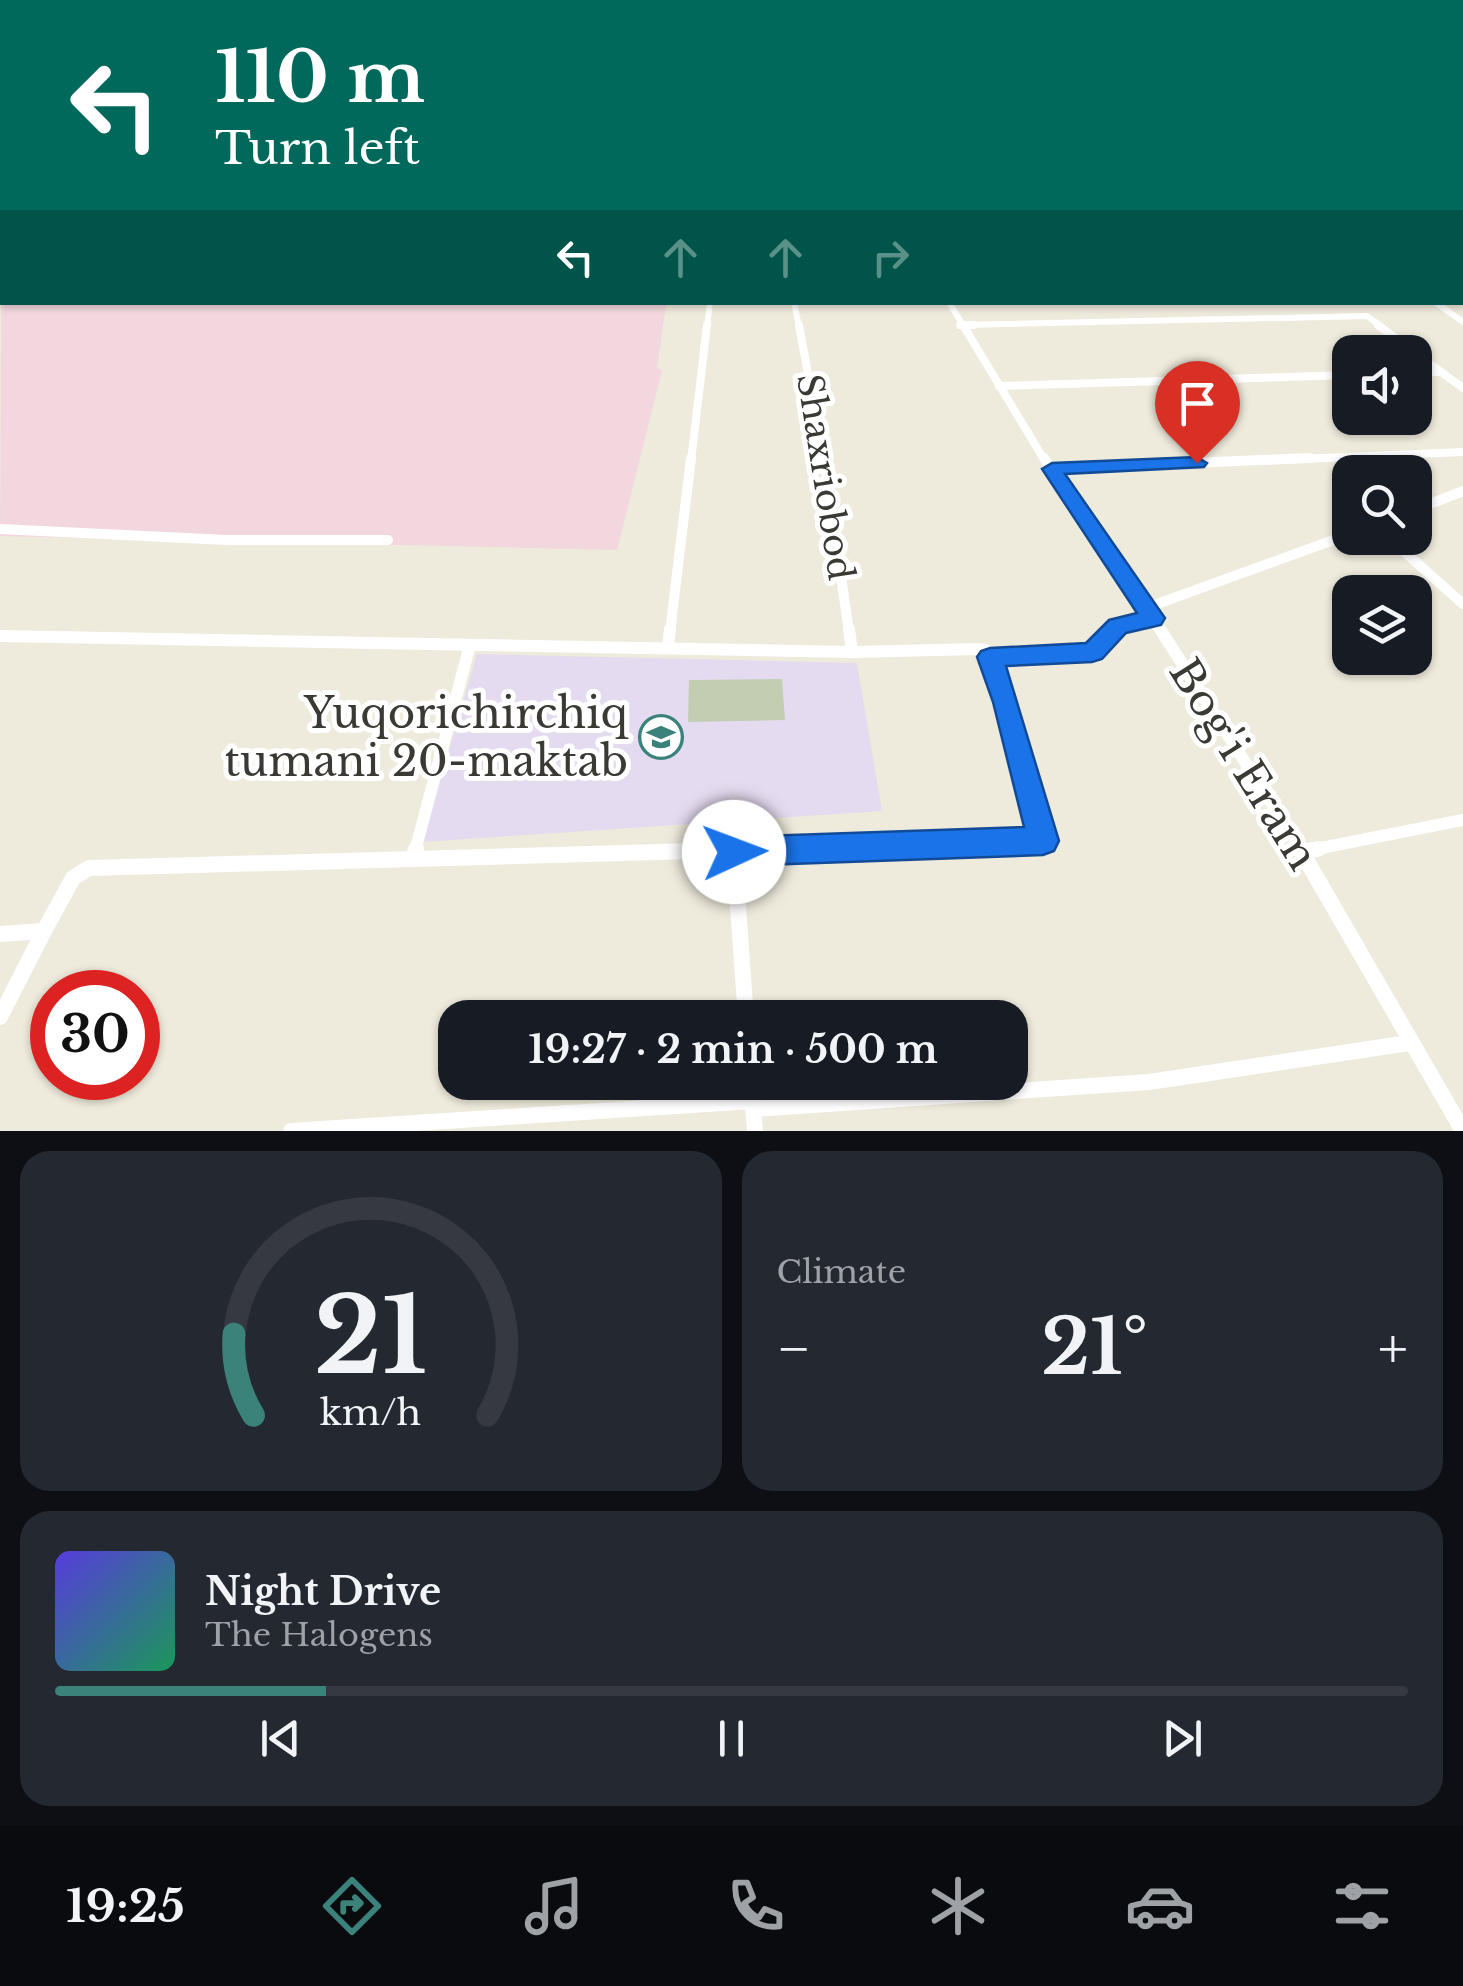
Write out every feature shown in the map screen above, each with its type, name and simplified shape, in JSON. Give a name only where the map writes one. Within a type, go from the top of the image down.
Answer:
[{"type":"street","points":[[668,646],[710,305]]},
{"type":"street","name":"Shaxriobod","points":[[795,305],[815,399],[852,652]]},
{"type":"street","name":"Bog'i Eram","points":[[950,305],[1052,469],[1302,852],[1409,1043],[1455,1105],[1463,1131]]},
{"type":"street","points":[[1439,305],[1463,322]]},
{"type":"street","points":[[960,325],[1367,316],[1391,335]]},
{"type":"street","points":[[1432,367],[1463,388]]},
{"type":"street","points":[[1432,372],[1439,372]]},
{"type":"street","points":[[999,386],[1332,376]]},
{"type":"street","points":[[1452,452],[1463,464]]},
{"type":"street","points":[[1052,469],[1463,452]]},
{"type":"street","points":[[1432,503],[1463,491]]},
{"type":"street","points":[[0,529],[227,540],[388,540]]},
{"type":"street","points":[[990,657],[1092,652],[1118,626],[1332,541]]},
{"type":"street","points":[[1408,555],[1463,604]]},
{"type":"street","points":[[0,636],[852,652],[986,650],[1012,720],[1043,841],[89,868],[73,878],[0,1017]]},
{"type":"street","points":[[413,859],[470,645]]},
{"type":"street","points":[[1302,852],[1463,820]]},
{"type":"street","points":[[734,852],[745,1000]]},
{"type":"street","points":[[0,934],[44,931]]},
{"type":"street","points":[[1028,1087],[1149,1082],[1409,1043]]},
{"type":"street","points":[[292,1131],[711,1100]]},
{"type":"street","points":[[752,1100],[755,1131]]},
{"type":"shaded area","points":[[1,305],[666,305],[657,368],[662,370],[617,550],[0,536]]},
{"type":"shaded area","name":"Yuqorichirchiq tumani 20-maktab","points":[[477,654],[857,663],[882,811],[422,842]]},
{"type":"green space","points":[[782,679],[785,720],[688,722],[689,680]]},
{"type":"place","name":"Yuqorichirchiq tumani 20-maktab","points":[[661,737]]},
{"type":"route","points":[[734,852],[1043,841],[1038,810],[990,657],[1092,652],[1118,626],[1152,618],[1052,469],[1197,463]]}]
